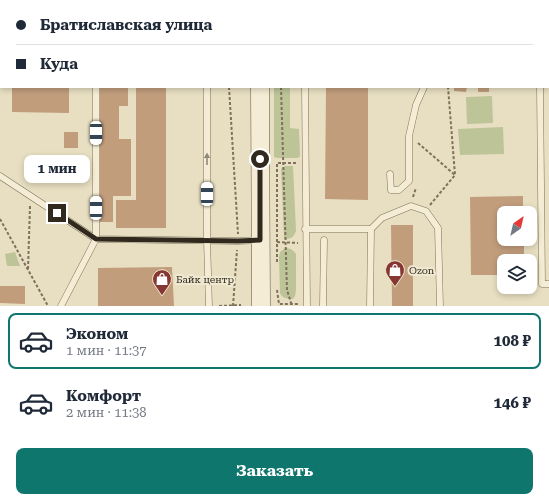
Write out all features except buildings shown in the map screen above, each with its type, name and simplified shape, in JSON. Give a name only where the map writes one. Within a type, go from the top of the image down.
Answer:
[{"type":"main road","points":[[260,88],[269,241],[260,306]]},
{"type":"lane","points":[[61,306],[96,239],[96,88]]},
{"type":"lane","points":[[207,88],[206,240],[209,306]]},
{"type":"lane","points":[[305,88],[306,305]]},
{"type":"lane","points":[[390,174],[391,190],[399,190],[409,181],[409,136],[416,105],[424,88]]},
{"type":"lane","points":[[540,88],[542,284],[549,284]]},
{"type":"lane","points":[[0,176],[96,239],[269,241]]},
{"type":"lane","points":[[370,306],[371,229],[382,218],[411,206],[426,211],[438,228],[440,306]]},
{"type":"lane","points":[[305,229],[371,229]]},
{"type":"lane","points":[[324,240],[324,306]]},
{"type":"path","points":[[229,88],[238,241],[233,306]]},
{"type":"path","points":[[281,88],[287,290],[292,305]]},
{"type":"path","points":[[426,211],[455,175],[448,88]]},
{"type":"path","points":[[409,136],[455,175]]},
{"type":"path","points":[[277,264],[269,241],[277,163],[305,164]]},
{"type":"path","points":[[28,271],[30,196]]},
{"type":"path","points":[[0,219],[48,306]]},
{"type":"path","points":[[269,241],[306,243]]},
{"type":"path","points":[[277,285],[279,304],[306,305]]},
{"type":"path","points":[[219,306],[241,305]]},
{"type":"green space","points":[[274,88],[290,88],[290,128],[299,129],[300,156],[298,158],[274,157]]},
{"type":"green space","points":[[492,96],[493,123],[467,124],[466,97]]},
{"type":"green space","points":[[503,127],[504,154],[460,155],[458,129]]},
{"type":"green space","points":[[285,166],[293,166],[296,231],[289,239],[284,238],[281,169]]},
{"type":"green space","points":[[285,248],[294,251],[296,254],[296,290],[293,299],[284,297],[280,293],[279,257],[280,252]]},
{"type":"green space","points":[[15,252],[20,266],[7,266],[5,254]]},
{"type":"place","name":"Ozon","points":[[395,287]]},
{"type":"place","name":"Байк центр","points":[[162,296]]},
{"type":"route","points":[[57,213],[96,239],[260,240],[260,159]]}]
